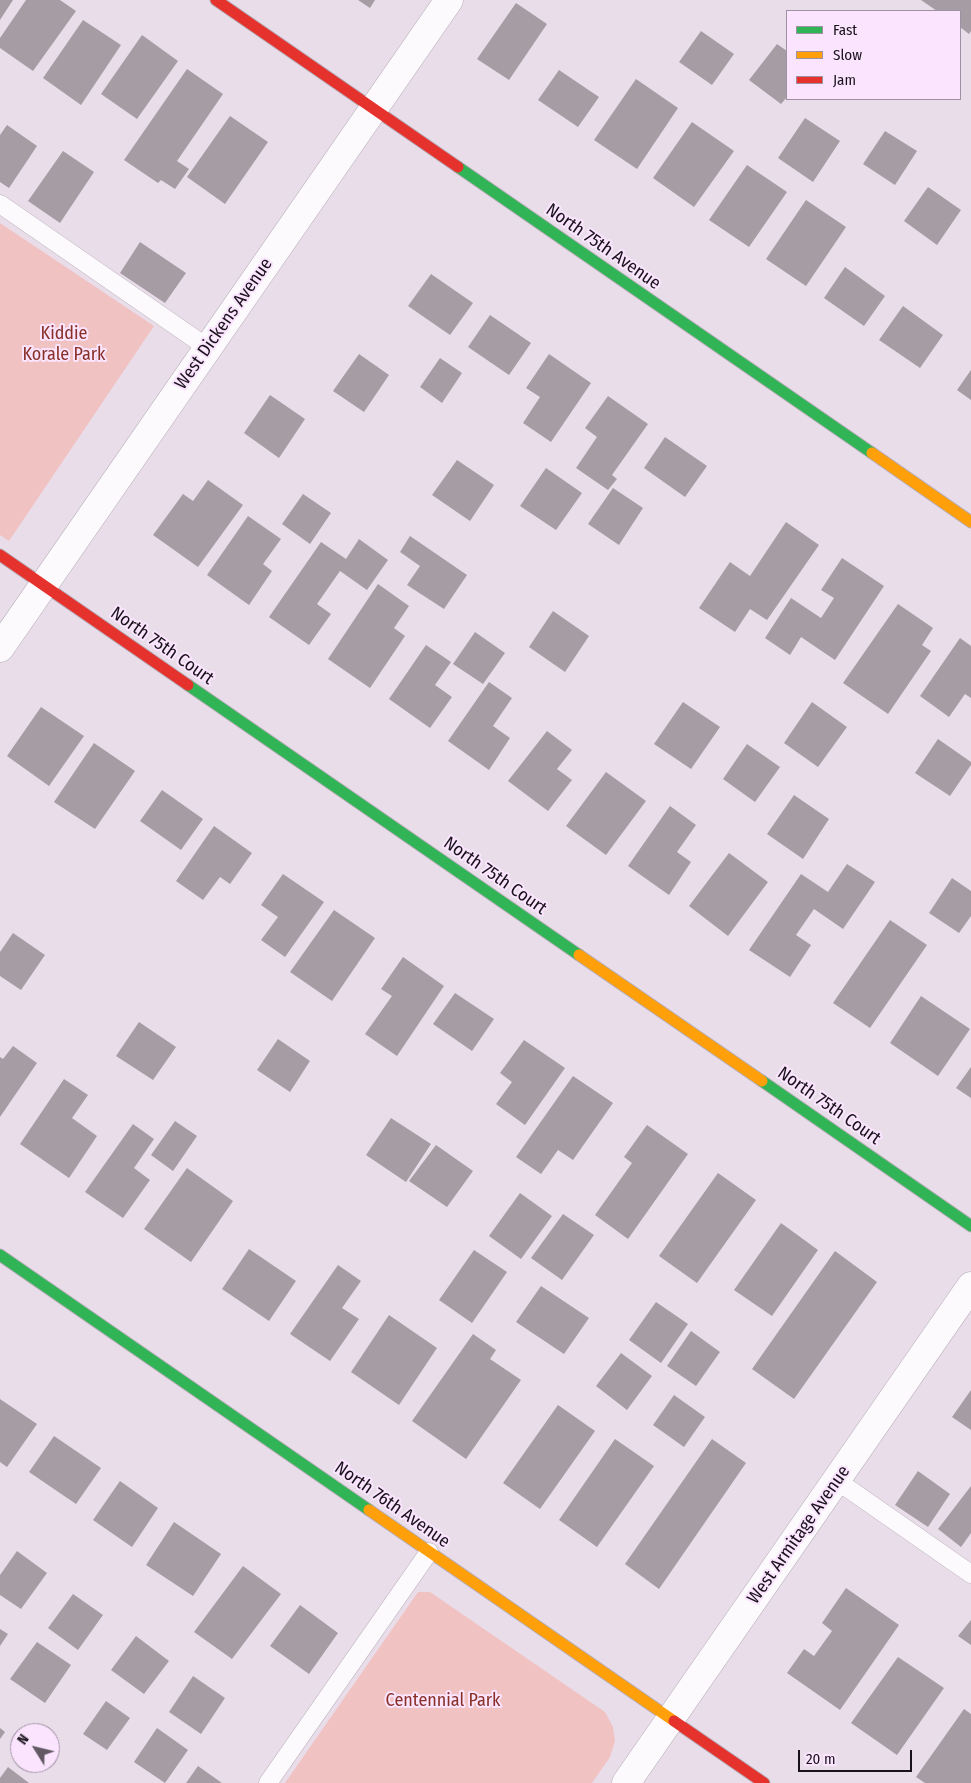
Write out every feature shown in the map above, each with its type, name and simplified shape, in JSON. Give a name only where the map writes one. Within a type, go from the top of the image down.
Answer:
[{"type":"street","name":"North 75th Avenue","points":[[216,0],[971,522]]},
{"type":"street","name":"West Dickens Avenue","points":[[0,648],[448,0]]},
{"type":"street","name":"North 75th Court","points":[[0,555],[971,1226]]},
{"type":"street","name":"North 76th Avenue","points":[[0,1255],[764,1783]]},
{"type":"street","name":"West Armitage Avenue","points":[[626,1783],[971,1286]]},
{"type":"lane","points":[[0,204],[208,348]]},
{"type":"lane","points":[[836,1480],[971,1574]]},
{"type":"lane","points":[[268,1783],[429,1552]]},
{"type":"green space","name":"Kiddie Korale Park","points":[[0,223],[154,326],[9,541],[0,535]]},
{"type":"green space","name":"Centennial Park","points":[[418,1592],[430,1592],[605,1712],[613,1727],[615,1741],[610,1757],[592,1783],[285,1783]]},
{"type":"building","points":[[0,0],[13,0],[0,20]]},
{"type":"building","points":[[26,0],[60,0],[76,11],[33,71],[0,48],[0,38]]},
{"type":"building","points":[[358,0],[375,0],[370,8]]},
{"type":"building","points":[[921,0],[971,0],[971,31],[969,34],[961,28],[961,10],[936,10]]},
{"type":"building","points":[[516,3],[547,24],[509,80],[477,59]]},
{"type":"building","points":[[83,20],[121,45],[81,105],[43,78]]},
{"type":"building","points":[[701,31],[734,54],[712,85],[679,62]]},
{"type":"building","points":[[142,35],[178,61],[137,119],[101,94]]},
{"type":"building","points":[[777,44],[786,50],[786,98],[781,104],[749,80]]},
{"type":"building","points":[[187,69],[223,94],[177,161],[189,169],[175,189],[161,180],[158,183],[124,160]]},
{"type":"building","points":[[559,70],[599,97],[578,127],[538,100]]},
{"type":"building","points":[[636,79],[678,108],[637,169],[594,140]]},
{"type":"building","points":[[230,116],[268,142],[225,204],[187,177]]},
{"type":"building","points":[[805,118],[840,141],[813,182],[778,158]]},
{"type":"building","points":[[692,122],[734,151],[694,207],[653,178]]},
{"type":"building","points":[[7,125],[37,146],[9,188],[0,182],[0,135]]},
{"type":"building","points":[[885,131],[917,151],[895,185],[863,164]]},
{"type":"building","points":[[63,151],[94,172],[60,223],[28,201]]},
{"type":"building","points":[[747,165],[787,192],[749,247],[709,220]]},
{"type":"building","points":[[928,187],[961,210],[937,245],[904,221]]},
{"type":"building","points":[[806,200],[846,227],[806,286],[766,259]]},
{"type":"building","points":[[140,242],[186,273],[165,303],[120,273]]},
{"type":"building","points":[[845,267],[885,296],[864,326],[824,298]]},
{"type":"building","points":[[431,274],[473,303],[450,335],[408,306]]},
{"type":"building","points":[[903,306],[943,335],[920,368],[879,340]]},
{"type":"building","points":[[490,315],[531,343],[509,375],[468,347]]},
{"type":"building","points":[[359,354],[389,375],[364,412],[333,391]]},
{"type":"building","points":[[549,354],[591,383],[551,442],[523,423],[540,397],[526,388]]},
{"type":"building","points":[[440,358],[462,373],[442,403],[420,387]]},
{"type":"building","points":[[971,370],[971,400],[957,390]]},
{"type":"building","points":[[270,395],[305,419],[279,458],[244,433]]},
{"type":"building","points":[[608,396],[648,424],[612,475],[617,479],[608,490],[576,468],[597,437],[585,428]]},
{"type":"building","points":[[665,437],[707,466],[685,497],[644,468]]},
{"type":"building","points":[[457,460],[494,485],[470,521],[432,495]]},
{"type":"building","points":[[546,468],[582,493],[556,530],[520,506]]},
{"type":"building","points":[[208,480],[243,505],[198,567],[153,535],[183,494],[193,501]]},
{"type":"building","points":[[613,488],[643,508],[619,545],[588,524]]},
{"type":"building","points":[[303,494],[331,513],[310,544],[282,524]]},
{"type":"building","points":[[248,516],[281,539],[263,564],[272,571],[249,605],[207,575]]},
{"type":"building","points":[[786,522],[819,545],[767,620],[750,609],[735,632],[699,608],[730,562],[750,576]]},
{"type":"building","points":[[410,536],[467,575],[444,609],[407,585],[420,566],[400,552]]},
{"type":"building","points":[[359,539],[388,560],[367,590],[340,571],[317,604],[331,614],[309,645],[269,617],[321,542],[346,559]]},
{"type":"building","points":[[842,558],[884,586],[835,660],[801,637],[790,655],[765,638],[791,598],[821,618],[834,598],[821,590]]},
{"type":"building","points":[[378,584],[409,606],[394,628],[405,636],[370,688],[328,659]]},
{"type":"building","points":[[898,604],[933,628],[922,645],[931,651],[888,714],[843,683]]},
{"type":"building","points":[[553,611],[589,636],[565,672],[529,647]]},
{"type":"building","points":[[475,632],[505,653],[483,684],[453,664]]},
{"type":"building","points":[[960,638],[971,646],[971,698],[965,694],[949,717],[920,696]]},
{"type":"building","points":[[426,645],[451,662],[435,685],[452,697],[430,728],[389,699]]},
{"type":"building","points":[[489,682],[512,698],[493,726],[510,738],[489,770],[448,741]]},
{"type":"building","points":[[683,702],[720,727],[691,769],[654,744]]},
{"type":"building","points":[[812,702],[847,727],[818,767],[784,743]]},
{"type":"building","points":[[41,707],[84,736],[49,786],[7,756]]},
{"type":"building","points":[[547,731],[572,750],[557,769],[572,780],[548,811],[508,781]]},
{"type":"building","points":[[938,739],[971,762],[971,765],[950,796],[915,773]]},
{"type":"building","points":[[94,743],[135,771],[95,829],[54,802]]},
{"type":"building","points":[[747,744],[780,767],[755,802],[723,779]]},
{"type":"building","points":[[606,772],[646,801],[606,855],[566,826]]},
{"type":"building","points":[[162,790],[203,819],[181,850],[140,821]]},
{"type":"building","points":[[794,795],[829,819],[803,859],[767,834]]},
{"type":"building","points":[[670,806],[696,825],[677,852],[691,862],[669,895],[628,866]]},
{"type":"building","points":[[214,826],[252,853],[230,884],[220,877],[203,900],[176,881]]},
{"type":"building","points":[[729,853],[768,882],[728,936],[689,906]]},
{"type":"building","points":[[847,864],[875,882],[843,929],[814,909],[796,935],[811,945],[790,977],[749,950],[801,874],[828,892]]},
{"type":"building","points":[[283,874],[324,902],[285,957],[261,940],[278,917],[261,905]]},
{"type":"building","points":[[952,878],[971,891],[971,916],[959,933],[929,913]]},
{"type":"building","points":[[334,910],[375,938],[332,1001],[290,972]]},
{"type":"building","points":[[890,920],[927,945],[870,1028],[833,1003]]},
{"type":"building","points":[[13,933],[45,955],[21,990],[0,976],[0,952]]},
{"type":"building","points":[[403,957],[444,986],[397,1056],[365,1034],[392,996],[381,989]]},
{"type":"building","points":[[455,993],[494,1019],[472,1051],[433,1024]]},
{"type":"building","points":[[921,996],[970,1029],[938,1076],[890,1043]]},
{"type":"building","points":[[139,1022],[176,1047],[153,1080],[116,1056]]},
{"type":"building","points":[[278,1039],[310,1061],[290,1092],[257,1070]]},
{"type":"building","points":[[524,1040],[565,1068],[525,1125],[496,1104],[512,1082],[500,1073]]},
{"type":"building","points":[[13,1046],[37,1063],[0,1117],[0,1057],[3,1059]]},
{"type":"building","points":[[971,1067],[971,1098],[956,1088]]},
{"type":"building","points":[[573,1076],[613,1103],[573,1160],[558,1150],[541,1174],[516,1157]]},
{"type":"building","points":[[64,1079],[88,1095],[72,1118],[97,1136],[69,1178],[20,1144]]},
{"type":"building","points":[[391,1118],[431,1144],[406,1182],[366,1155]]},
{"type":"building","points":[[175,1121],[197,1136],[173,1171],[151,1155]]},
{"type":"building","points":[[133,1124],[154,1139],[134,1168],[150,1180],[123,1218],[85,1192]]},
{"type":"building","points":[[647,1125],[688,1154],[628,1239],[595,1215],[632,1163],[624,1157]]},
{"type":"building","points":[[436,1145],[473,1171],[447,1207],[409,1181]]},
{"type":"building","points":[[187,1168],[233,1201],[191,1262],[144,1229]]},
{"type":"building","points":[[718,1173],[756,1200],[697,1283],[659,1256]]},
{"type":"building","points":[[520,1193],[552,1216],[521,1259],[489,1236]]},
{"type":"building","points":[[563,1214],[594,1235],[562,1280],[531,1258]]},
{"type":"building","points":[[781,1223],[818,1250],[772,1316],[734,1290]]},
{"type":"building","points":[[249,1249],[296,1281],[269,1321],[222,1289]]},
{"type":"building","points":[[474,1250],[507,1272],[472,1323],[439,1300]]},
{"type":"building","points":[[835,1251],[877,1282],[794,1399],[752,1369]]},
{"type":"building","points":[[338,1265],[361,1281],[342,1308],[359,1319],[330,1361],[290,1334]]},
{"type":"building","points":[[541,1286],[589,1318],[564,1354],[516,1322]]},
{"type":"building","points":[[656,1302],[688,1324],[661,1363],[629,1340]]},
{"type":"building","points":[[389,1315],[437,1348],[399,1405],[351,1372]]},
{"type":"building","points":[[691,1331],[720,1352],[696,1386],[667,1366]]},
{"type":"building","points":[[473,1334],[496,1350],[490,1359],[521,1380],[466,1459],[412,1421]]},
{"type":"building","points":[[621,1353],[652,1376],[627,1410],[596,1386]]},
{"type":"building","points":[[971,1390],[971,1430],[952,1417]]},
{"type":"building","points":[[674,1395],[705,1417],[684,1447],[653,1425]]},
{"type":"building","points":[[0,1399],[37,1424],[7,1467],[0,1462]]},
{"type":"building","points":[[558,1405],[595,1431],[540,1509],[503,1483]]},
{"type":"building","points":[[54,1436],[101,1468],[76,1504],[29,1472]]},
{"type":"building","points":[[615,1439],[654,1466],[597,1547],[559,1520]]},
{"type":"building","points":[[712,1439],[746,1463],[659,1589],[625,1564]]},
{"type":"building","points":[[918,1471],[950,1494],[928,1527],[895,1505]]},
{"type":"building","points":[[120,1481],[158,1508],[132,1547],[93,1520]]},
{"type":"building","points":[[971,1486],[971,1533],[961,1547],[938,1529]]},
{"type":"building","points":[[174,1522],[221,1554],[193,1596],[146,1565]]},
{"type":"building","points":[[17,1551],[47,1573],[21,1609],[0,1595],[0,1575]]},
{"type":"building","points":[[243,1566],[281,1594],[232,1659],[194,1632]]},
{"type":"building","points":[[846,1588],[899,1625],[840,1710],[787,1673],[804,1649],[814,1656],[832,1631],[822,1623]]},
{"type":"building","points":[[73,1594],[103,1615],[78,1650],[48,1628]]},
{"type":"building","points":[[300,1605],[338,1633],[309,1674],[270,1646]]},
{"type":"building","points":[[971,1620],[971,1645],[958,1636]]},
{"type":"building","points":[[0,1629],[8,1634],[0,1646]]},
{"type":"building","points":[[136,1636],[169,1661],[144,1694],[111,1670]]},
{"type":"building","points":[[37,1642],[71,1665],[45,1703],[10,1679]]},
{"type":"building","points":[[898,1657],[944,1688],[897,1755],[851,1723]]},
{"type":"building","points":[[193,1676],[225,1698],[201,1734],[169,1712]]},
{"type":"building","points":[[106,1701],[130,1718],[107,1750],[83,1734]]},
{"type":"building","points":[[964,1709],[971,1714],[971,1783],[925,1783],[916,1777]]},
{"type":"building","points":[[0,1728],[5,1732],[0,1739]]},
{"type":"building","points":[[157,1728],[188,1750],[165,1783],[134,1762]]},
{"type":"building","points":[[198,1766],[222,1783],[186,1783]]},
{"type":"building","points":[[8,1767],[10,1773],[16,1773],[29,1783],[0,1783],[0,1778]]},
{"type":"traffic: fast","points":[[458,167],[872,453]]},
{"type":"traffic: fast","points":[[188,685],[579,955]]},
{"type":"traffic: fast","points":[[762,1081],[971,1226]]},
{"type":"traffic: fast","points":[[0,1255],[369,1510]]},
{"type":"traffic: slow","points":[[872,453],[971,522]]},
{"type":"traffic: slow","points":[[579,955],[762,1081]]},
{"type":"traffic: slow","points":[[369,1510],[674,1721]]},
{"type":"traffic: jam","points":[[216,0],[458,167]]},
{"type":"traffic: jam","points":[[0,555],[188,685]]},
{"type":"traffic: jam","points":[[674,1721],[764,1783]]}]
